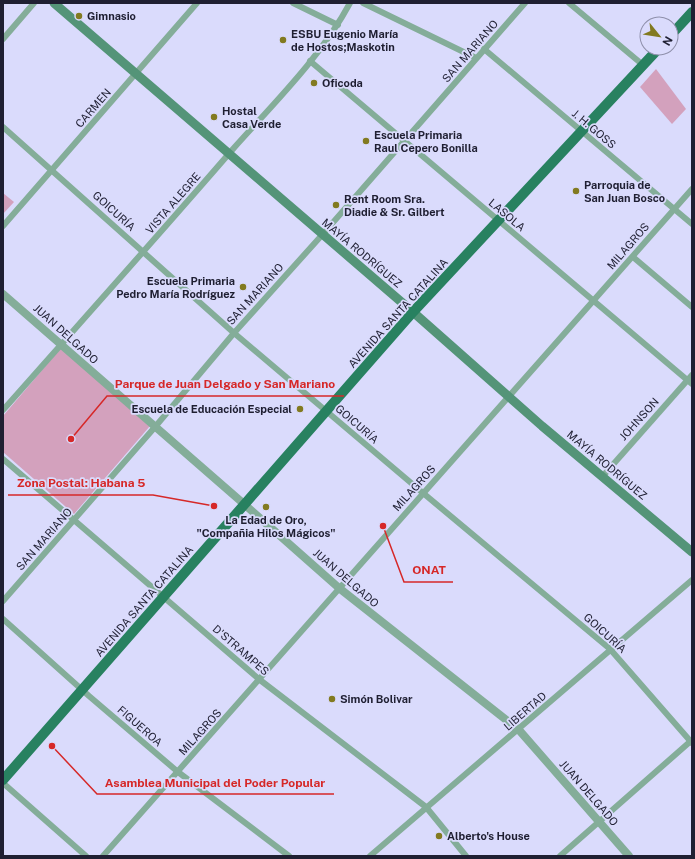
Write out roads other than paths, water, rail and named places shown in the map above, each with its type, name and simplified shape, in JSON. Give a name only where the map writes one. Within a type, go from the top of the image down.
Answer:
[{"type":"main road","name":"MAYÍA RODRÍGUEZ","points":[[54,3],[413,312],[509,397],[692,552]]},
{"type":"main road","points":[[679,26],[692,12]]},
{"type":"main road","name":"AVENIDA SANTA CATALINA","points":[[3,782],[163,596],[413,312],[651,56]]},
{"type":"street","points":[[3,39],[34,3]]},
{"type":"street","name":"CARMEN","points":[[3,226],[197,3]]},
{"type":"street","points":[[293,3],[338,25]]},
{"type":"street","name":"VISTA ALEGRE","points":[[3,410],[144,252],[310,61],[338,25],[350,3]]},
{"type":"street","points":[[363,3],[476,58]]},
{"type":"street","name":"SAN MARIANO","points":[[3,601],[155,427],[234,333],[526,3]]},
{"type":"street","points":[[569,3],[643,65]]},
{"type":"street","name":"J. H. GOSS","points":[[484,49],[692,224]]},
{"type":"street","name":"LASOLA","points":[[310,61],[690,382]]},
{"type":"street","name":"GOICURÍA","points":[[3,127],[234,333],[610,649],[692,741]]},
{"type":"street","name":"MILAGROS","points":[[103,856],[260,680],[338,588],[594,302],[692,189]]},
{"type":"street","points":[[633,257],[692,307]]},
{"type":"street","name":"JUAN DELGADO","points":[[3,294],[338,588],[519,730],[629,856]]},
{"type":"street","name":"JOHNSON","points":[[602,477],[690,382],[692,375]]},
{"type":"street","name":"D'STRAMPES","points":[[3,459],[73,521],[260,680],[426,807],[466,856]]},
{"type":"street","name":"LIBERTAD","points":[[370,856],[426,807],[519,730],[610,649],[692,580]]},
{"type":"street","name":"FIGUEROA","points":[[3,619],[82,690],[178,772],[289,856]]},
{"type":"street","points":[[560,856],[600,823],[692,741]]},
{"type":"street","points":[[3,782],[86,856]]},
{"type":"place","name":"Gimnasio","points":[[79,16]]},
{"type":"place","name":"ESBU Eugenio María de Hostos;Maskotin","points":[[283,40]]},
{"type":"place","name":"Oficoda","points":[[314,83]]},
{"type":"place","name":"Hostal Casa Verde","points":[[214,117]]},
{"type":"place","name":"Escuela Primaria Raul Cepero Bonilla","points":[[366,141]]},
{"type":"place","name":"Parroquia de San Juan Bosco","points":[[576,191]]},
{"type":"place","name":"Rent Room Sra. Diadie & Sr. Gilbert","points":[[336,205]]},
{"type":"place","name":"Escuela Primaria Pedro María Rodríguez","points":[[243,287]]},
{"type":"place","name":"Escuela de Educación Especial","points":[[300,409]]},
{"type":"place","name":"Parque de Juan Delgado y San Mariano","points":[[71,439]]},
{"type":"place","name":"Zona Postal: Habana 5","points":[[214,506]]},
{"type":"place","name":"La Edad de Oro, \"Compañia Hilos Mágicos\"","points":[[266,507]]},
{"type":"place","name":"ONAT","points":[[383,526]]},
{"type":"place","name":"Simón Bolivar","points":[[332,699]]},
{"type":"place","name":"Asamblea Municipal del Poder Popular","points":[[52,746]]},
{"type":"place","name":"Alberto's House","points":[[439,836]]}]
